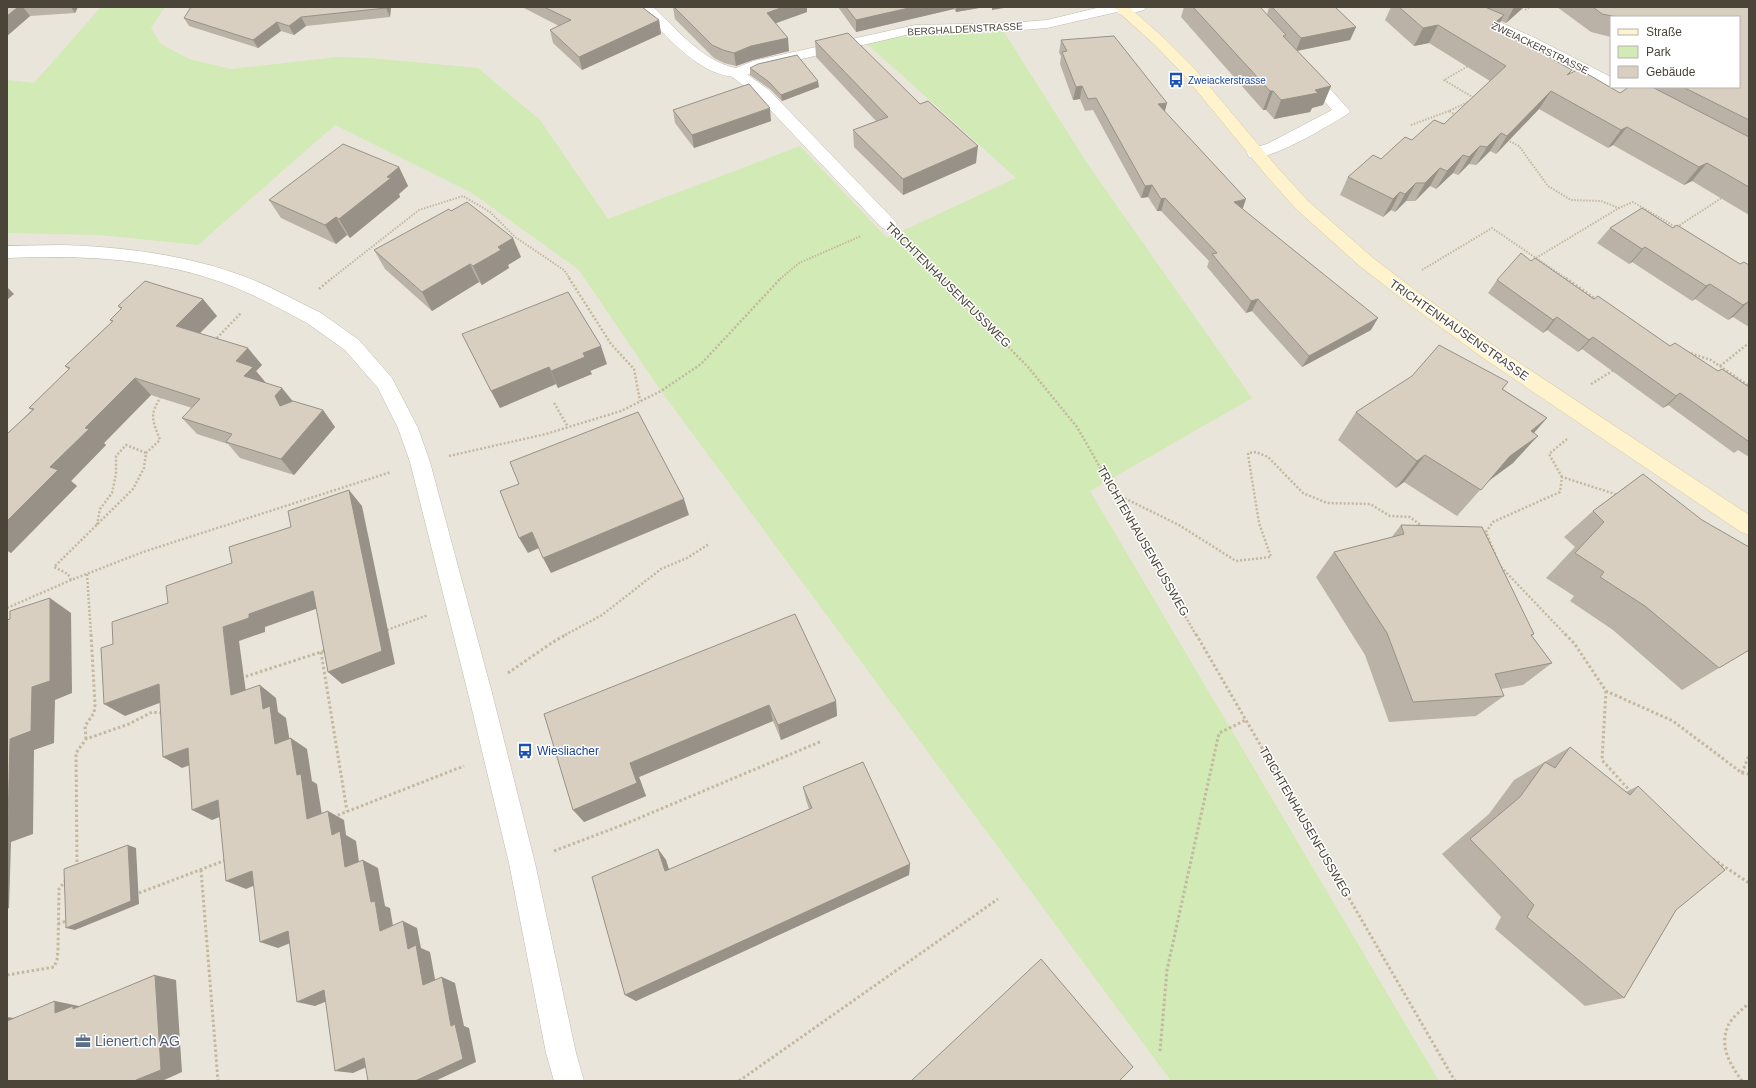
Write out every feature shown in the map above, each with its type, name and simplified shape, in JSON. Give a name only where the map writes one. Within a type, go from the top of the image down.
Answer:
[{"type":"street","points":[[645,7],[700,58],[716,67],[736,73]]},
{"type":"street","name":"ZWEIACKERSTRASSE","points":[[1445,7],[1458,11],[1506,32],[1610,83]]},
{"type":"street","name":"BERGHALDENSTRASSE","points":[[736,73],[753,66],[915,29],[1009,27],[1047,24],[1126,8]]},
{"type":"street","name":"TRICHTENHAUSENSTRASSE","points":[[1126,8],[1197,81],[1286,189],[1318,220],[1396,286],[1432,314],[1749,526]]},
{"type":"street","points":[[1255,153],[1273,148],[1342,110],[1299,64]]},
{"type":"street","name":"TRICHTENHAUSENFUSSWEG","points":[[736,73],[763,93],[888,224]]},
{"type":"street","points":[[7,252],[101,252],[146,257],[229,278],[263,292],[314,318],[352,345],[385,383],[408,428],[420,462],[480,693],[522,863],[561,1054],[570,1081]]},
{"type":"path","points":[[1412,125],[1449,111],[1474,98],[1444,80],[1470,64]]},
{"type":"path","points":[[1449,111],[1456,115]]},
{"type":"path","points":[[1505,139],[1519,146],[1548,186],[1571,200],[1601,201],[1619,208]]},
{"type":"path","points":[[1676,227],[1729,194]]},
{"type":"path","points":[[295,308],[418,210],[463,196],[490,212],[515,237],[564,270],[611,344],[634,370],[640,401]]},
{"type":"path","points":[[1536,258],[1619,208],[1633,202],[1683,231]]},
{"type":"path","points":[[7,608],[70,580],[143,552],[420,462],[546,434],[621,411],[660,391],[701,364],[778,281],[799,263],[888,224]]},
{"type":"path","name":"TRICHTENHAUSENFUSSWEG","points":[[888,224],[1028,367],[1077,427],[1455,1081]]},
{"type":"path","points":[[1418,273],[1492,228],[1600,302]]},
{"type":"path","points":[[212,343],[226,328]]},
{"type":"path","points":[[1720,366],[1749,343]]},
{"type":"path","points":[[1684,350],[1710,360],[1749,386]]},
{"type":"path","points":[[1585,388],[1618,367]]},
{"type":"path","points":[[70,580],[68,574],[54,567],[133,489],[144,468],[146,453],[160,440],[151,416],[153,408],[165,392]]},
{"type":"path","points":[[554,403],[568,427]]},
{"type":"path","points":[[97,525],[100,509],[112,493],[116,474],[116,456],[126,445],[146,453]]},
{"type":"path","points":[[1486,532],[1493,522],[1560,492],[1562,477],[1549,454],[1558,446]]},
{"type":"path","points":[[1114,493],[1179,525],[1236,561],[1270,557],[1259,523],[1249,461],[1248,453],[1256,452],[1268,457],[1303,493],[1327,503],[1370,504],[1390,516],[1410,517],[1429,531]]},
{"type":"path","points":[[1562,477],[1620,495]]},
{"type":"path","points":[[1479,531],[1486,532]]},
{"type":"path","points":[[1486,532],[1500,566],[1574,643],[1606,691],[1673,721],[1742,773],[1749,774]]},
{"type":"path","points":[[480,693],[553,642],[602,615],[661,569],[687,558],[709,544]]},
{"type":"path","points":[[86,739],[85,726],[94,713],[95,705],[87,574]]},
{"type":"path","points":[[388,630],[456,605]]},
{"type":"path","points":[[236,680],[290,661],[328,650]]},
{"type":"path","points":[[321,652],[347,811]]},
{"type":"path","points":[[1606,691],[1602,760],[1632,794]]},
{"type":"path","points":[[72,872],[77,866],[76,753],[86,739],[129,724],[152,712],[164,713]]},
{"type":"path","points":[[1160,1051],[1167,970],[1219,733],[1246,720]]},
{"type":"path","points":[[587,839],[822,741]]},
{"type":"path","points":[[332,817],[495,754]]},
{"type":"path","points":[[1742,773],[1749,755]]},
{"type":"path","points":[[1710,857],[1749,884]]},
{"type":"path","points":[[139,893],[230,858]]},
{"type":"path","points":[[201,870],[218,1081]]},
{"type":"path","points":[[7,975],[54,967],[57,960],[59,889],[68,878]]},
{"type":"path","points":[[739,1081],[998,899]]},
{"type":"path","points":[[58,924],[74,917]]},
{"type":"path","points":[[1742,1081],[1729,1062],[1724,1044],[1728,1025],[1749,1003]]},
{"type":"shaded area","points":[[7,7],[1749,7],[1749,1081],[7,1081]]},
{"type":"green space","points":[[101,7],[165,7],[151,28],[161,44],[189,59],[231,69],[337,57],[370,58],[478,68],[540,120],[608,219],[800,146],[887,238],[1016,178],[866,43],[916,34],[1004,32],[1091,169],[1252,398],[1090,491],[1439,1081],[1171,1081],[661,391],[579,270],[472,193],[335,125],[198,245],[100,235],[7,233],[7,80],[34,83]]},
{"type":"building","points":[[7,7],[18,7],[7,16]]},
{"type":"building","points":[[191,7],[386,8],[301,17],[289,26],[277,22],[253,40],[184,18]]},
{"type":"building","points":[[544,7],[642,7],[659,20],[579,57],[550,30],[571,20]]},
{"type":"building","points":[[674,7],[783,7],[767,13],[788,38],[751,46],[734,53],[712,45]]},
{"type":"building","points":[[846,7],[913,7],[856,20]]},
{"type":"building","points":[[1193,7],[1260,7],[1286,35],[1283,36],[1331,86],[1315,90],[1318,93],[1281,100],[1273,91],[1270,91]]},
{"type":"building","points":[[1272,7],[1335,7],[1356,27],[1301,38]]},
{"type":"building","points":[[1399,7],[1485,7],[1504,15],[1492,25],[1572,70],[1567,75],[1579,69],[1620,93],[1628,88],[1654,88],[1749,137],[1749,187],[1707,163],[1699,167],[1627,127],[1621,130],[1551,91],[1507,136],[1501,133],[1487,147],[1480,146],[1469,157],[1463,155],[1447,171],[1440,168],[1425,183],[1416,183],[1405,194],[1400,192],[1393,199],[1348,177],[1373,155],[1381,159],[1405,137],[1412,140],[1434,120],[1444,124],[1506,66],[1438,25],[1423,28]]},
{"type":"building","points":[[1593,7],[1749,7],[1749,120],[1685,88],[1740,88],[1740,16],[1612,16],[1602,14]]},
{"type":"building","points":[[848,33],[920,104],[928,101],[978,146],[903,179],[853,130],[888,117],[815,41]]},
{"type":"building","points":[[1114,36],[1167,103],[1158,104],[1246,199],[1234,202],[1378,318],[1309,356],[1258,299],[1251,301],[1212,254],[1217,253],[1165,198],[1161,199],[1152,185],[1145,186],[1096,98],[1088,99],[1082,86],[1076,87],[1062,52],[1067,51],[1061,40]]},
{"type":"building","points":[[797,55],[818,81],[781,95],[769,82],[750,68],[758,64]]},
{"type":"building","points":[[749,84],[770,108],[692,135],[673,110]]},
{"type":"building","points":[[343,144],[399,167],[387,177],[391,178],[339,219],[336,217],[325,225],[269,200]]},
{"type":"building","points":[[467,202],[513,238],[498,247],[501,250],[473,266],[470,264],[422,292],[374,250],[449,209],[451,211]]},
{"type":"building","points":[[1642,208],[1673,228],[1677,225],[1740,264],[1744,262],[1749,265],[1749,303],[1748,302],[1743,305],[1710,284],[1706,286],[1645,247],[1642,249],[1610,228]]},
{"type":"building","points":[[1521,253],[1531,261],[1535,258],[1594,299],[1598,296],[1670,346],[1675,343],[1718,371],[1722,369],[1749,387],[1749,441],[1680,393],[1676,396],[1593,337],[1589,340],[1557,317],[1553,320],[1497,280]]},
{"type":"building","points":[[145,281],[203,299],[176,326],[248,348],[236,361],[253,367],[244,376],[282,388],[275,396],[280,406],[293,401],[323,410],[281,459],[226,442],[232,434],[182,418],[200,399],[135,378],[85,428],[89,429],[50,467],[58,470],[7,521],[7,434],[34,409],[29,408],[70,368],[65,366],[113,321],[110,320],[122,308],[118,306]]},
{"type":"building","points":[[568,292],[601,346],[583,353],[585,357],[551,371],[549,367],[491,391],[462,334]]},
{"type":"building","points":[[1439,345],[1508,382],[1502,389],[1547,418],[1531,431],[1538,436],[1510,456],[1481,490],[1425,455],[1417,461],[1356,412],[1412,376]]},
{"type":"building","points":[[638,412],[684,499],[543,558],[532,532],[519,538],[500,491],[519,484],[510,462]]},
{"type":"building","points":[[1643,474],[1702,520],[1749,547],[1749,650],[1719,668],[1645,606],[1600,577],[1604,572],[1575,553],[1604,522],[1593,511]]},
{"type":"building","points":[[349,490],[382,651],[328,672],[313,591],[249,614],[249,618],[223,627],[231,695],[260,685],[263,709],[270,706],[275,744],[291,738],[297,775],[301,774],[307,819],[328,811],[332,835],[340,831],[345,867],[363,860],[371,902],[375,901],[380,931],[403,921],[408,949],[416,945],[423,985],[442,977],[451,1026],[455,1024],[463,1059],[415,1081],[368,1081],[364,1058],[335,1071],[324,990],[297,1002],[288,931],[260,942],[252,871],[226,881],[218,800],[192,810],[188,748],[163,757],[159,684],[104,704],[101,648],[113,644],[112,622],[168,603],[166,586],[232,563],[229,547],[291,527],[288,511]]},
{"type":"building","points":[[1401,525],[1482,527],[1534,634],[1531,635],[1552,663],[1495,674],[1504,696],[1413,702],[1387,633],[1334,552],[1404,534]]},
{"type":"building","points":[[50,598],[50,681],[32,687],[31,731],[10,739],[7,824],[7,620],[10,619],[10,611]]},
{"type":"building","points":[[795,614],[836,701],[778,725],[769,705],[630,763],[637,783],[573,810],[544,714]]},
{"type":"building","points":[[1570,747],[1630,795],[1638,786],[1725,870],[1676,910],[1624,998],[1527,917],[1534,905],[1470,839],[1520,797],[1545,762],[1555,768]]},
{"type":"building","points":[[863,762],[910,864],[625,995],[592,877],[658,849],[665,871],[812,808],[803,787]]},
{"type":"building","points":[[128,845],[131,901],[66,928],[64,869]]},
{"type":"building","points":[[1041,959],[1133,1067],[1119,1081],[911,1081]]},
{"type":"building","points":[[155,975],[161,1070],[136,1081],[7,1081],[7,1021],[55,1001],[55,1013],[73,1006],[73,1009]]},
{"type":"place","name":"Zweiackerstrasse","points":[[1176,80]]},
{"type":"place","name":"Wiesliacher","points":[[525,751]]},
{"type":"place","name":"Lienert.ch AG","points":[[83,1041]]}]
